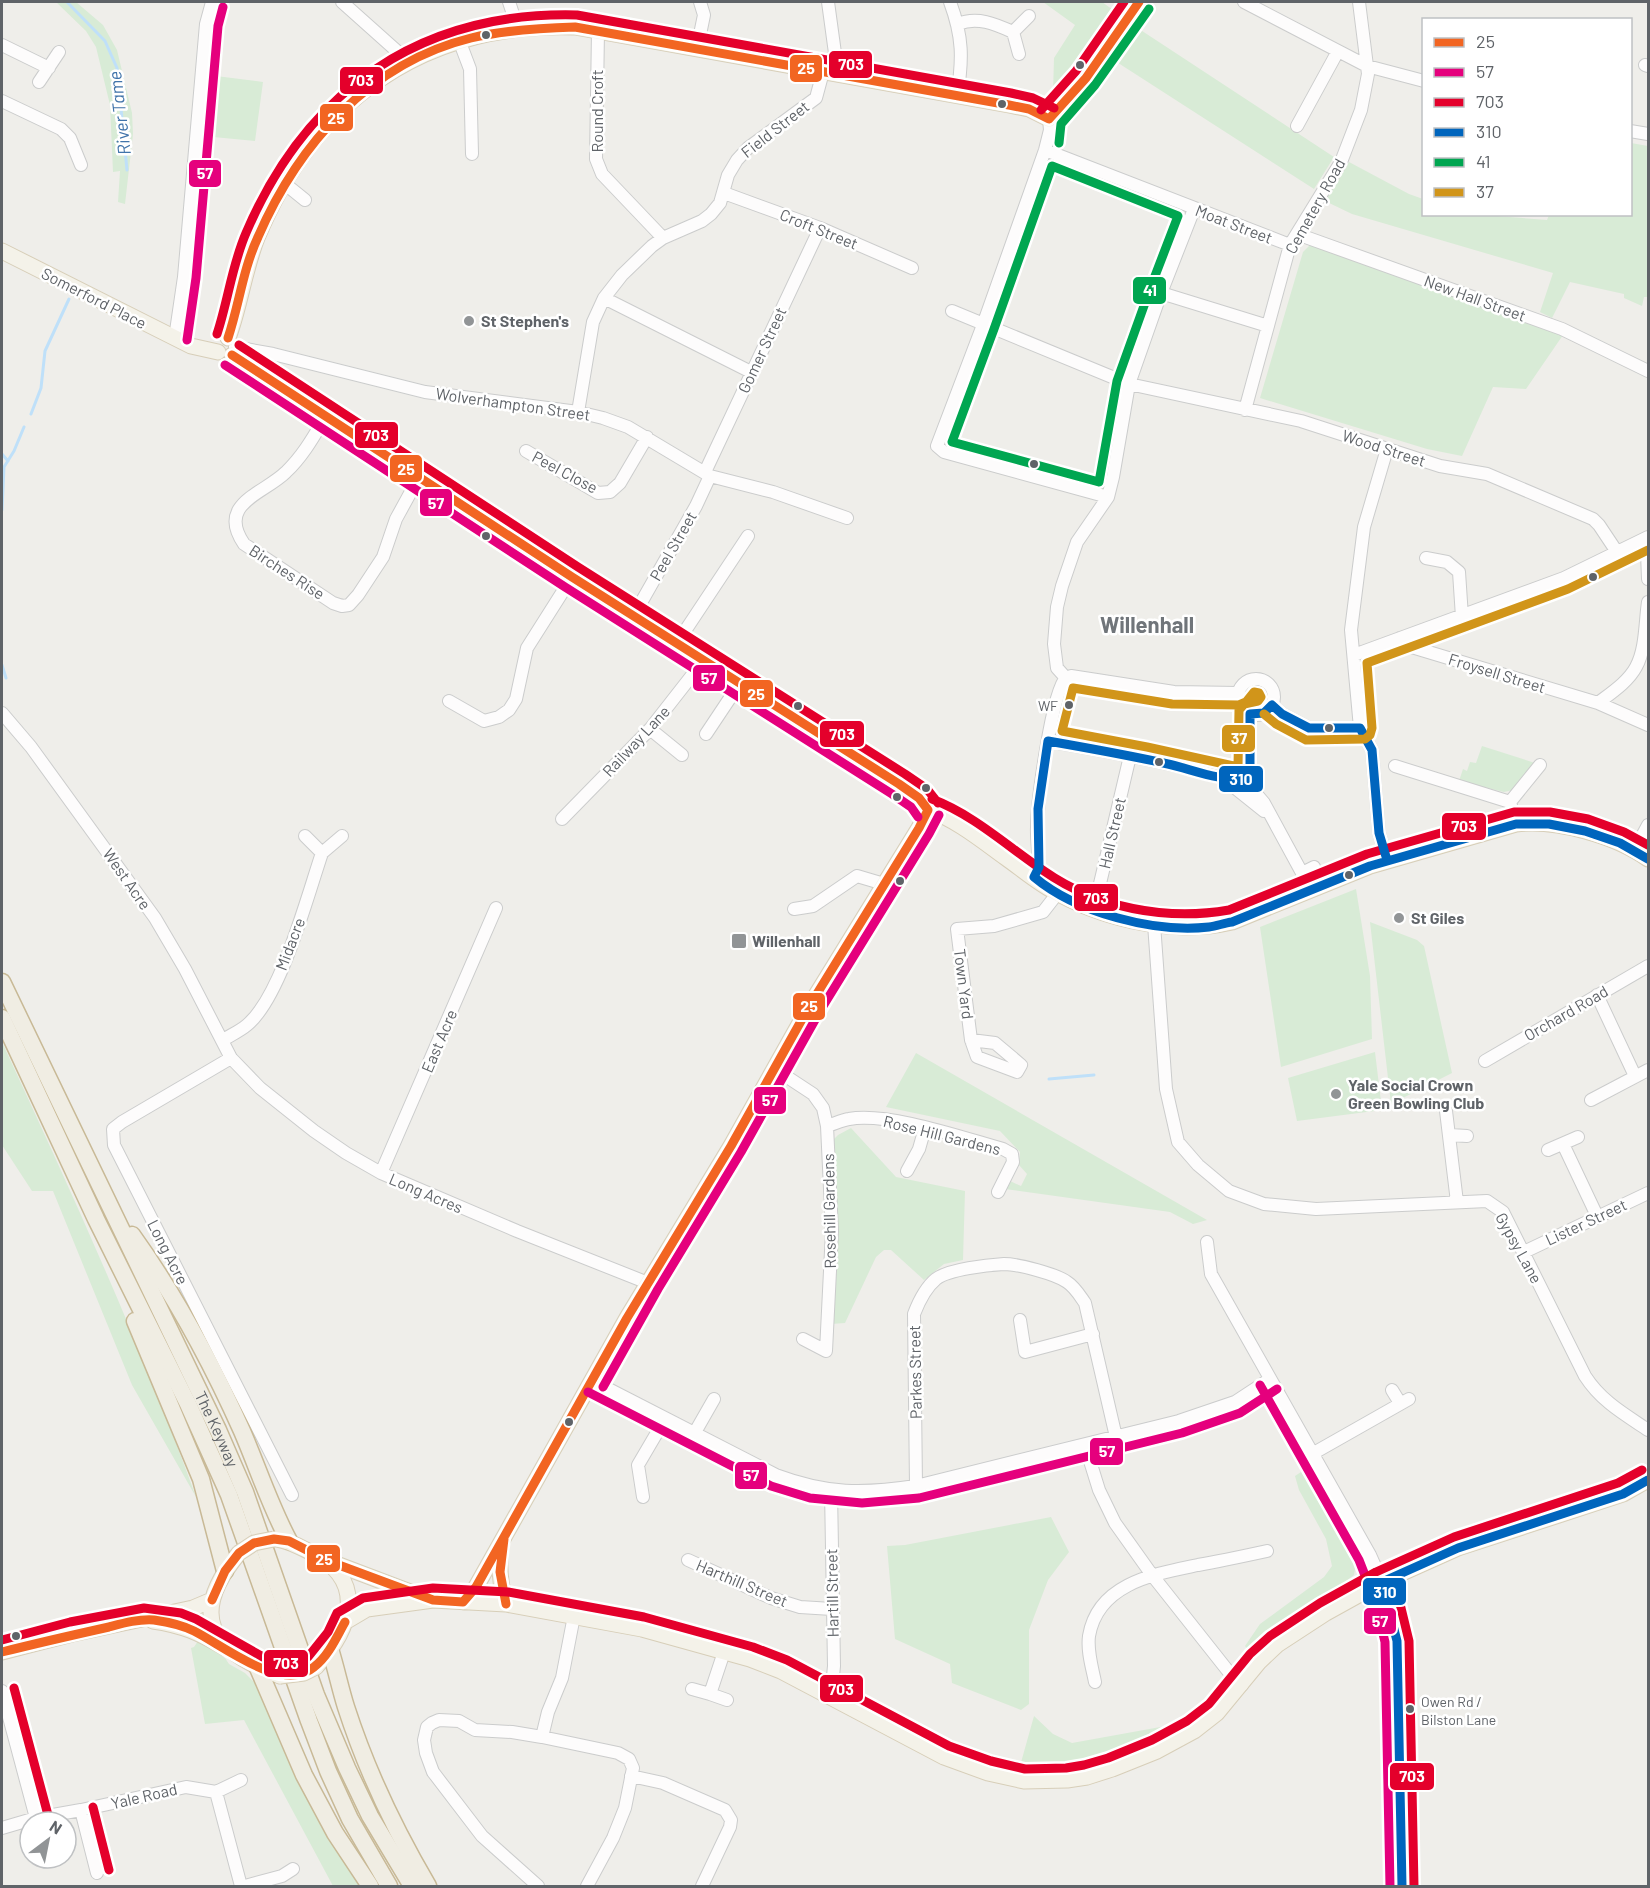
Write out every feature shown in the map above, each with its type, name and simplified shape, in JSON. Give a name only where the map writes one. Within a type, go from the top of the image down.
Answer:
[{"type":"highway","name":"The Keyway","points":[[2,982],[218,1430],[245,1492],[316,1695],[370,1816],[412,1887]]},
{"type":"highway","name":"The Keyway","points":[[2,1018],[96,1219],[188,1404],[229,1495],[328,1771],[350,1819],[389,1887]]},
{"type":"highway","points":[[106,1198],[150,1260],[200,1347],[242,1431],[282,1540]]},
{"type":"highway","points":[[96,1219],[127,1302],[201,1479],[225,1571]]},
{"type":"highway","points":[[330,1649],[346,1707],[370,1769],[408,1852],[428,1887]]},
{"type":"highway","points":[[258,1668],[304,1775],[335,1833],[370,1887]]},
{"type":"main road","points":[[1139,2],[1079,87],[1049,119],[1029,110],[957,96],[575,27],[518,29],[459,40],[435,48],[408,61],[366,88],[344,107],[284,183],[251,252],[226,347],[326,416],[572,577],[900,784],[919,798],[928,810],[953,821],[1057,894],[1094,909],[1154,924],[1211,927],[1232,922],[1387,860],[1516,824],[1534,823],[1563,827],[1610,839],[1635,849],[1648,859]]},
{"type":"main road","name":"Somerford Place","points":[[2,251],[181,340],[226,347]]},
{"type":"main road","points":[[463,1602],[476,1587],[648,1282],[716,1171],[810,1005],[928,810]]},
{"type":"main road","points":[[345,1622],[367,1609],[433,1600],[506,1604],[642,1629],[781,1671],[944,1757],[971,1768],[1014,1779],[1050,1782],[1087,1777],[1112,1769],[1179,1740],[1208,1721],[1242,1685],[1259,1662],[1277,1645],[1326,1613],[1383,1582],[1458,1548],[1623,1494],[1643,1483]]},
{"type":"main road","points":[[505,1534],[498,1567],[506,1604]]},
{"type":"main road","points":[[230,1652],[220,1640],[210,1617],[212,1600],[225,1571],[239,1553],[254,1543],[282,1540],[328,1561],[433,1600]]},
{"type":"main road","points":[[144,1620],[177,1625],[192,1630],[258,1668],[280,1676],[296,1675],[316,1667],[338,1638],[345,1622],[348,1595],[344,1580],[328,1561]]},
{"type":"main road","points":[[1383,1582],[1397,1641],[1402,1887]]},
{"type":"main road","points":[[2,1652],[72,1634],[193,1608],[212,1600]]},
{"type":"street","points":[[181,340],[184,276],[208,2]]},
{"type":"street","points":[[342,2],[408,61]]},
{"type":"street","points":[[509,2],[518,29]]},
{"type":"street","points":[[697,49],[704,15],[700,2]]},
{"type":"street","points":[[828,2],[830,74]]},
{"type":"street","points":[[950,2],[958,24],[962,58],[957,96]]},
{"type":"street","points":[[1244,2],[1366,66],[1422,80]]},
{"type":"street","name":"Cemetery Road","points":[[1245,410],[1290,245],[1341,162],[1361,110],[1366,88],[1366,66],[1359,2]]},
{"type":"street","points":[[1013,32],[1029,16]]},
{"type":"street","points":[[958,24],[969,19],[991,23],[1013,32]]},
{"type":"street","name":"Round Croft","points":[[598,31],[596,159],[602,174],[663,238]]},
{"type":"street","points":[[1013,32],[1019,54]]},
{"type":"street","points":[[459,40],[470,69],[472,154]]},
{"type":"street","points":[[2,45],[49,68]]},
{"type":"street","points":[[1297,126],[1338,51]]},
{"type":"street","points":[[39,82],[59,52]]},
{"type":"street","name":"Field Street","points":[[578,412],[593,322],[604,298],[622,275],[663,238],[702,221],[711,214],[720,203],[737,159],[748,148],[816,98],[830,74]]},
{"type":"street","points":[[2,101],[62,129],[70,138],[81,165]]},
{"type":"street","points":[[1049,119],[1050,130],[1045,150],[937,446],[944,452],[1108,497]]},
{"type":"street","points":[[1632,130],[1648,134]]},
{"type":"street","name":"Moat Street","points":[[1045,150],[1290,245]]},
{"type":"street","points":[[284,183],[305,200]]},
{"type":"street","name":"Croft Street","points":[[724,193],[820,228],[912,268]]},
{"type":"street","points":[[1066,678],[1057,668],[1055,659],[1057,607],[1077,542],[1108,497],[1129,384],[1194,209]]},
{"type":"street","name":"Gomer Street","points":[[707,474],[751,372],[820,228]]},
{"type":"street","name":"New Hall Street","points":[[1297,234],[1562,329],[1648,371]]},
{"type":"street","points":[[1161,293],[1268,326]]},
{"type":"street","points":[[604,298],[751,372]]},
{"type":"street","points":[[952,311],[983,325]]},
{"type":"street","name":"Wood Street","points":[[983,325],[1129,384],[1301,421],[1440,466],[1487,474],[1585,516],[1599,525],[1617,552]]},
{"type":"street","name":"Wolverhampton Street","points":[[226,347],[273,354],[425,392],[578,412],[603,418],[647,437],[707,474],[773,492],[847,518]]},
{"type":"street","name":"Birches Rise","points":[[326,416],[305,450],[285,474],[247,499],[238,510],[236,522],[239,538],[244,544],[333,603],[342,606],[349,605],[383,557],[396,519],[418,477]]},
{"type":"street","name":"Peel Close","points":[[526,451],[598,493],[610,492],[620,483],[647,437]]},
{"type":"street","points":[[1387,449],[1364,527],[1351,630],[1360,729],[1372,750],[1378,825],[1387,860]]},
{"type":"street","name":"Peel Street","points":[[634,615],[696,506],[707,474]]},
{"type":"street","points":[[677,643],[748,536]]},
{"type":"street","points":[[1354,655],[1564,578],[1646,538],[1648,579]]},
{"type":"street","points":[[1426,558],[1447,562],[1459,572],[1462,617]]},
{"type":"street","points":[[449,701],[484,721],[499,717],[509,710],[516,699],[527,648],[572,577]]},
{"type":"street","points":[[1598,703],[1636,668],[1641,651],[1648,602]]},
{"type":"street","name":"Froysell Street","points":[[1400,638],[1405,645],[1598,703],[1648,725]]},
{"type":"street","name":"Railway Lane","points":[[562,819],[650,729],[704,660]]},
{"type":"street","points":[[1034,877],[1039,865],[1036,828],[1039,793],[1060,685],[1066,678],[1071,676],[1174,692],[1238,693]]},
{"type":"street","points":[[1262,680],[1271,688],[1272,705],[1264,713],[1250,714],[1239,705],[1238,693],[1245,682],[1262,680]]},
{"type":"street","points":[[706,734],[740,683]]},
{"type":"street","points":[[1272,705],[1282,714],[1309,728],[1360,729]]},
{"type":"street","name":"West Acre","points":[[2,713],[31,747],[155,918],[185,969],[231,1058]]},
{"type":"street","points":[[1250,714],[1252,789],[1264,803],[1297,876],[1314,867]]},
{"type":"street","points":[[650,729],[682,755]]},
{"type":"street","points":[[1048,741],[1206,772],[1223,778],[1246,779],[1250,772]]},
{"type":"street","name":"Hall Street","points":[[1094,909],[1130,756]]},
{"type":"street","points":[[1510,802],[1540,765]]},
{"type":"street","points":[[1395,766],[1510,802]]},
{"type":"street","points":[[1223,778],[1269,815]]},
{"type":"street","points":[[1510,802],[1516,824]]},
{"type":"street","points":[[1635,849],[1648,825]]},
{"type":"street","points":[[305,837],[322,853],[342,836]]},
{"type":"street","name":"Midacre","points":[[223,1040],[248,1025],[269,996],[287,955],[322,853]]},
{"type":"street","points":[[794,909],[813,906],[857,876],[884,884]]},
{"type":"street","name":"Town Yard","points":[[971,1040],[957,929],[994,926],[1043,912],[1057,894]]},
{"type":"street","name":"East Acre","points":[[381,1173],[496,908]]},
{"type":"street","name":"Gypsy Lane","points":[[1154,924],[1166,1089],[1178,1142],[1198,1164],[1229,1191],[1264,1204],[1316,1209],[1487,1201],[1503,1212],[1594,1390],[1604,1400],[1648,1430]]},
{"type":"street","name":"Orchard Road","points":[[1485,1061],[1648,966]]},
{"type":"street","points":[[1597,995],[1635,1076]]},
{"type":"street","name":"Long Acres","points":[[231,1058],[245,1074],[288,1112],[346,1153],[381,1173],[517,1232],[648,1282]]},
{"type":"street","name":"Long Acre","points":[[231,1058],[122,1122],[113,1129],[114,1145],[292,1495]]},
{"type":"street","name":"Rosehill Gardens","points":[[775,1069],[813,1094],[823,1107],[827,1126],[832,1231],[826,1351],[803,1340]]},
{"type":"street","points":[[1591,1100],[1648,1070]]},
{"type":"street","points":[[1446,1111],[1458,1202]]},
{"type":"street","name":"Rose Hill Gardens","points":[[827,1126],[850,1119],[879,1119],[925,1128],[1003,1149],[1012,1154],[1012,1168],[998,1192]]},
{"type":"street","points":[[907,1171],[919,1149],[925,1128]]},
{"type":"street","points":[[1450,1135],[1467,1137]]},
{"type":"street","points":[[1548,1150],[1578,1137]]},
{"type":"street","points":[[1563,1143],[1598,1218]]},
{"type":"street","name":"Lister Street","points":[[1524,1252],[1648,1193]]},
{"type":"street","points":[[1208,1242],[1211,1274],[1370,1555],[1383,1582]]},
{"type":"street","name":"Parkes Street","points":[[916,1486],[914,1314],[920,1297],[936,1279],[957,1271],[1005,1264],[1023,1267],[1066,1281],[1085,1303],[1116,1437]]},
{"type":"street","points":[[1020,1320],[1025,1352],[1093,1334]]},
{"type":"street","points":[[593,1381],[776,1475],[804,1485],[831,1490],[877,1492],[916,1486],[1206,1413],[1234,1402],[1270,1379]]},
{"type":"street","points":[[1312,1454],[1405,1401],[1392,1390]]},
{"type":"street","points":[[694,1434],[714,1399]]},
{"type":"street","points":[[643,1497],[638,1465],[665,1419]]},
{"type":"street","points":[[1085,1445],[1109,1512],[1152,1575],[1228,1671],[1242,1685]]},
{"type":"street","name":"Hartill Street","points":[[828,1695],[833,1676],[831,1490]]},
{"type":"street","points":[[1095,1682],[1088,1648],[1089,1638],[1097,1613],[1126,1585],[1152,1575],[1267,1551]]},
{"type":"street","name":"Harthill Street","points":[[688,1560],[771,1598],[800,1607],[832,1609]]},
{"type":"street","points":[[542,1737],[548,1712],[562,1678],[574,1616]]},
{"type":"street","points":[[710,1694],[724,1652]]},
{"type":"street","points":[[692,1689],[727,1700]]},
{"type":"street","points":[[2,1691],[34,1810]]},
{"type":"street","points":[[538,1887],[482,1836],[433,1772],[424,1740],[427,1727],[439,1720],[448,1719],[459,1721],[475,1730],[512,1732],[542,1737],[625,1756],[632,1763],[632,1776],[625,1808],[613,1838],[587,1887]]},
{"type":"street","points":[[632,1776],[663,1783],[725,1810],[729,1815],[730,1827],[702,1887]]},
{"type":"street","points":[[241,1780],[216,1792],[243,1887],[282,1876],[293,1869]]},
{"type":"street","name":"Yale Road","points":[[78,1811],[186,1787],[216,1792]]},
{"type":"street","points":[[81,1810],[97,1873]]},
{"type":"street","name":"Yale Road","points":[[2,1828],[18,1823]]},
{"type":"green space","points":[[56,2],[76,2],[103,25],[117,50],[132,113],[133,134],[125,204],[118,202],[120,171],[113,172],[110,105],[96,47],[86,31]]},
{"type":"green space","points":[[1043,2],[1102,2],[1116,12],[1062,89],[1053,93],[1054,58],[1075,25]]},
{"type":"green space","points":[[1133,25],[1334,157],[1314,189],[1112,59]]},
{"type":"green space","points":[[208,75],[263,82],[255,141],[203,136]]},
{"type":"green space","points":[[1632,143],[1648,146],[1648,297],[1644,297],[1642,306],[1624,298],[1624,294],[1570,282],[1552,318],[1540,312],[1553,273],[1352,214],[1325,201],[1349,162],[1422,199],[1422,216],[1497,216],[1547,220],[1549,216],[1632,216]]},
{"type":"green space","points":[[1310,245],[1563,335],[1526,389],[1493,387],[1462,456],[1427,449],[1260,398],[1303,252]]},
{"type":"green space","points":[[1482,746],[1535,763],[1513,790],[1504,792],[1459,781],[1463,769],[1467,771],[1470,762],[1476,763]]},
{"type":"green space","points":[[1356,889],[1370,976],[1372,1039],[1281,1067],[1260,927]]},
{"type":"green space","points":[[1370,922],[1417,940],[1424,946],[1452,1073],[1391,1104]]},
{"type":"green space","points":[[2,1042],[128,1324],[196,1497],[132,1385],[53,1191],[32,1191],[2,1145]]},
{"type":"green space","name":"Yale Social Crown Green Bowling Club","points":[[1375,1052],[1382,1110],[1297,1121],[1288,1078]]},
{"type":"green space","points":[[916,1053],[1207,1220],[1193,1224],[1170,1212],[1005,1189],[1010,1181],[1021,1186],[1027,1174],[1019,1165],[1020,1152],[1000,1131],[886,1107]]},
{"type":"green space","points":[[851,1128],[896,1177],[965,1191],[963,1260],[944,1264],[924,1280],[891,1250],[884,1250],[876,1257],[845,1323],[831,1324],[832,1141]]},
{"type":"green space","points":[[1307,1468],[1356,1563],[1354,1575],[1250,1653],[1245,1646],[1260,1624],[1324,1577],[1332,1566],[1326,1539],[1299,1490],[1295,1476]]},
{"type":"green space","points":[[1051,1517],[1069,1552],[1048,1580],[1029,1630],[1029,1704],[1021,1710],[952,1683],[950,1664],[895,1639],[887,1546],[905,1545]]},
{"type":"green space","points":[[198,1641],[245,1673],[258,1686],[364,1886],[333,1886],[244,1720],[205,1724],[191,1648]]},
{"type":"green space","points":[[1034,1716],[1053,1734],[1072,1743],[1177,1724],[1130,1749],[1080,1765],[1020,1766]]},
{"type":"waterway","name":"River Tame","points":[[67,2],[105,41],[117,68],[127,170]]},
{"type":"waterway","name":"River Tame","points":[[31,414],[41,388],[45,351],[69,299]]},
{"type":"waterway","name":"River Tame","points":[[2,510],[4,467],[24,427]]},
{"type":"waterway","points":[[2,454],[8,461]]},
{"type":"waterway","name":"River Tame","points":[[2,665],[6,678]]},
{"type":"waterway","name":"River Tame","points":[[1049,1079],[1094,1075]]},
{"type":"transit line","name":"703","points":[[1041,110],[1076,71],[1124,2]]},
{"type":"transit line","name":"25","points":[[1049,119],[1086,78],[1139,2]]},
{"type":"transit line","name":"57","points":[[187,340],[196,278],[218,26],[223,7]]},
{"type":"transit line","name":"41","points":[[1059,143],[1061,124],[1095,85],[1149,9]]},
{"type":"transit line","name":"703","points":[[217,334],[246,233],[271,182],[302,138],[336,100],[376,69],[420,45],[468,27],[520,17],[577,15],[1011,93],[1033,98],[1054,108]]},
{"type":"transit line","name":"25","points":[[228,338],[258,237],[274,203],[316,140],[341,112],[369,88],[400,67],[434,50],[471,38],[523,30],[575,27],[1009,105],[1029,109],[1049,119]]},
{"type":"transit line","name":"41","points":[[1052,166],[1178,216],[1117,381],[1099,482],[952,442],[1052,166]]},
{"type":"transit line","name":"703","points":[[239,345],[578,567],[905,774],[927,789],[938,803]]},
{"type":"transit line","name":"25","points":[[232,355],[572,577],[899,784],[919,798],[928,810]]},
{"type":"transit line","name":"57","points":[[225,365],[565,587],[892,794],[911,807],[918,817]]},
{"type":"transit line","name":"37","points":[[1264,714],[1276,724],[1306,740],[1365,739],[1370,735],[1372,728],[1367,663],[1568,589],[1648,550]]},
{"type":"transit line","name":"37","points":[[1073,688],[1172,704],[1239,705],[1246,702],[1254,692],[1259,693],[1261,697],[1258,701],[1244,704],[1239,710],[1238,767],[1062,731],[1073,688]]},
{"type":"transit line","name":"310","points":[[1387,860],[1379,833],[1372,750],[1360,728],[1309,728],[1282,714],[1272,705],[1264,713],[1250,714],[1250,772],[1246,779],[1216,777],[1178,766],[1048,741],[1038,809],[1039,867],[1034,877],[1072,901],[1117,918],[1141,923],[1187,928],[1209,927],[1232,922],[1370,866],[1516,824],[1549,824],[1585,831],[1620,843],[1648,859]]},
{"type":"transit line","name":"703","points":[[932,799],[962,813],[1044,871],[1086,894],[1133,908],[1181,914],[1229,910],[1367,854],[1514,812],[1550,812],[1588,819],[1624,832],[1648,845]]},
{"type":"transit line","name":"25","points":[[463,1602],[476,1587],[627,1318],[731,1146],[810,1005],[928,810]]},
{"type":"transit line","name":"57","points":[[603,1387],[658,1289],[741,1152],[820,1011],[939,815]]},
{"type":"transit line","name":"57","points":[[1260,1385],[1359,1560],[1375,1601],[1385,1642],[1390,1886]]},
{"type":"transit line","name":"57","points":[[588,1392],[771,1486],[810,1498],[862,1503],[919,1498],[1182,1433],[1240,1413],[1277,1389]]},
{"type":"transit line","name":"703","points":[[2,1640],[70,1622],[144,1608],[181,1613],[196,1619],[263,1657],[282,1664],[293,1663],[308,1657],[328,1632],[337,1613],[363,1598],[433,1588],[508,1592],[644,1617],[753,1647],[787,1660],[949,1746],[991,1761],[1025,1769],[1066,1768],[1108,1758],[1152,1740],[1187,1721],[1209,1704],[1250,1654],[1270,1636],[1320,1603],[1376,1572],[1454,1537],[1618,1483],[1642,1470]]},
{"type":"transit line","name":"310","points":[[1402,1886],[1397,1641],[1382,1582],[1458,1548],[1623,1494],[1648,1480]]},
{"type":"transit line","name":"25","points":[[212,1600],[225,1571],[239,1553],[254,1543],[274,1539],[289,1541],[328,1561],[433,1600],[463,1602]]},
{"type":"transit line","name":"25","points":[[504,1539],[500,1572],[506,1604]]},
{"type":"transit line","name":"703","points":[[1394,1579],[1409,1641],[1414,1886]]},
{"type":"transit line","name":"25","points":[[2,1652],[126,1623],[154,1620],[189,1629],[253,1665],[286,1675],[301,1674],[314,1667],[324,1657],[345,1622]]},
{"type":"transit line","name":"703","points":[[14,1688],[47,1810]]},
{"type":"transit line","name":"703","points":[[93,1807],[109,1870]]},
{"type":"place","name":"St Stephen's","points":[[469,321]]},
{"type":"place","name":"WF","points":[[1069,705]]},
{"type":"place","name":"St Giles","points":[[1399,918]]},
{"type":"place","name":"Willenhall","points":[[739,941]]},
{"type":"place","name":"Yale Social Crown Green Bowling Club","points":[[1336,1094]]},
{"type":"place","name":"Owen Rd / Bilston Lane","points":[[1410,1709]]},
{"type":"district","name":"Willenhall","points":[[1147,625]]}]
